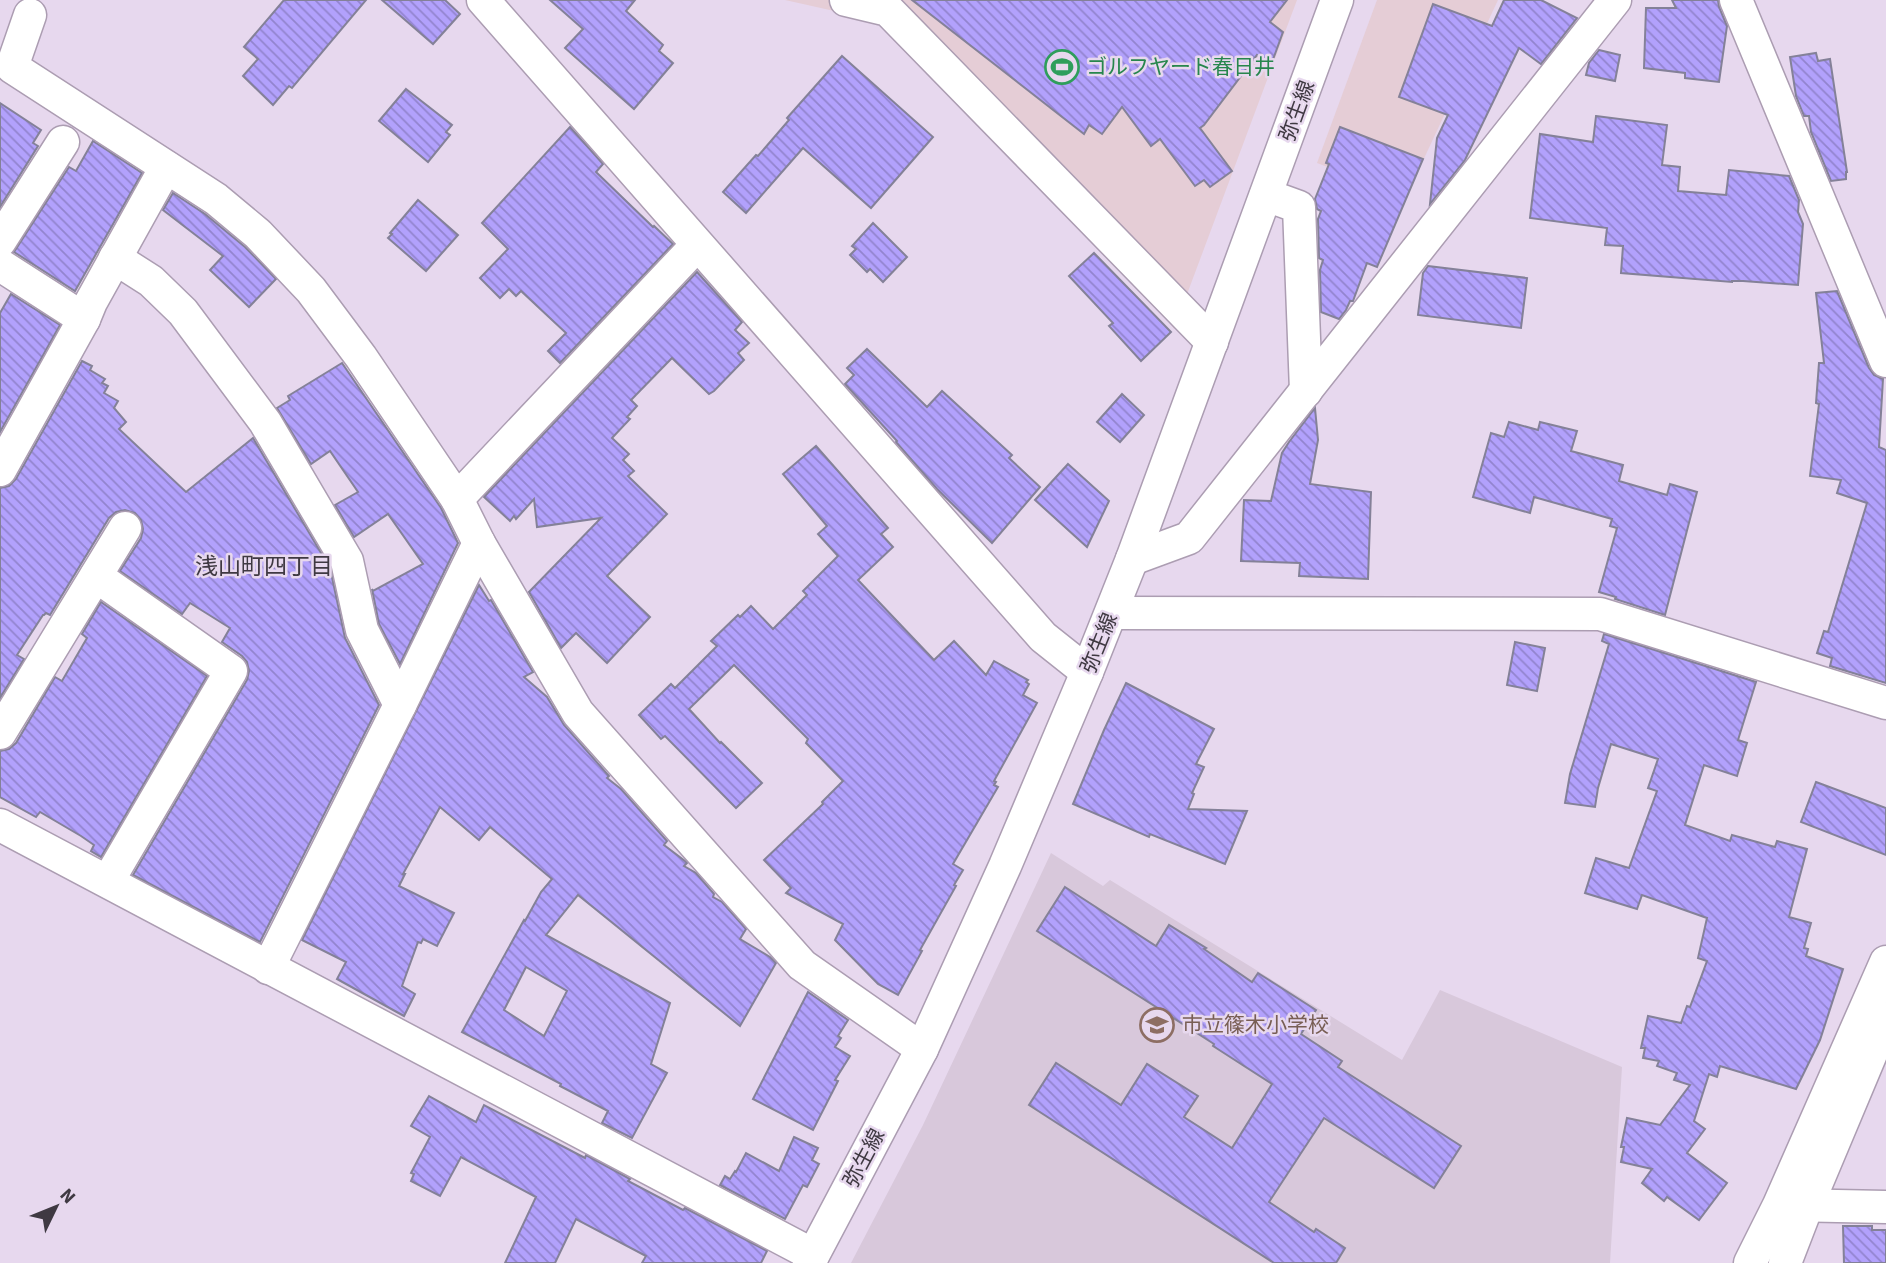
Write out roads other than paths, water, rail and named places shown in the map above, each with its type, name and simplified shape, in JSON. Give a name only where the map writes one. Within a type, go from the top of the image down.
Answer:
[{"type":"street","points":[[483,0],[1043,636],[1087,672]]},
{"type":"street","points":[[846,0],[888,10],[1212,342]]},
{"type":"street","name":"弥生線","points":[[811,1259],[922,1049],[1005,866],[1112,613],[1337,0]]},
{"type":"street","points":[[1132,559],[1189,538],[1615,0]]},
{"type":"street","points":[[1736,0],[1886,361]]},
{"type":"street","points":[[30,15],[12,67],[216,199],[247,225],[311,290],[361,357],[457,499],[479,543],[578,713],[802,965],[922,1049]]},
{"type":"street","points":[[0,241],[63,142]]},
{"type":"street","points":[[0,470],[11,425],[84,319],[166,167]]},
{"type":"street","points":[[1266,195],[1299,207],[1306,391]]},
{"type":"street","points":[[457,499],[697,245]]},
{"type":"street","points":[[115,258],[151,281],[183,312],[265,422],[347,561],[362,630],[400,705]]},
{"type":"street","points":[[0,265],[84,319]]},
{"type":"street","points":[[0,733],[125,528]]},
{"type":"street","points":[[268,968],[479,543]]},
{"type":"street","points":[[96,576],[231,671],[108,881]]},
{"type":"street","points":[[1112,613],[1600,614],[1886,703]]},
{"type":"street","points":[[0,825],[811,1259]]},
{"type":"street","points":[[1750,1263],[1793,1205],[1879,1012],[1886,962]]},
{"type":"street","points":[[1793,1205],[1886,1207]]},
{"type":"street","points":[[1785,1263],[1793,1205]]},
{"type":"place","name":"ゴルフヤード春日井","points":[[1062,67]]},
{"type":"place","name":"市立篠木小学校","points":[[1157,1025]]},
{"type":"district","name":"浅山町四丁目","points":[[264,566]]}]
